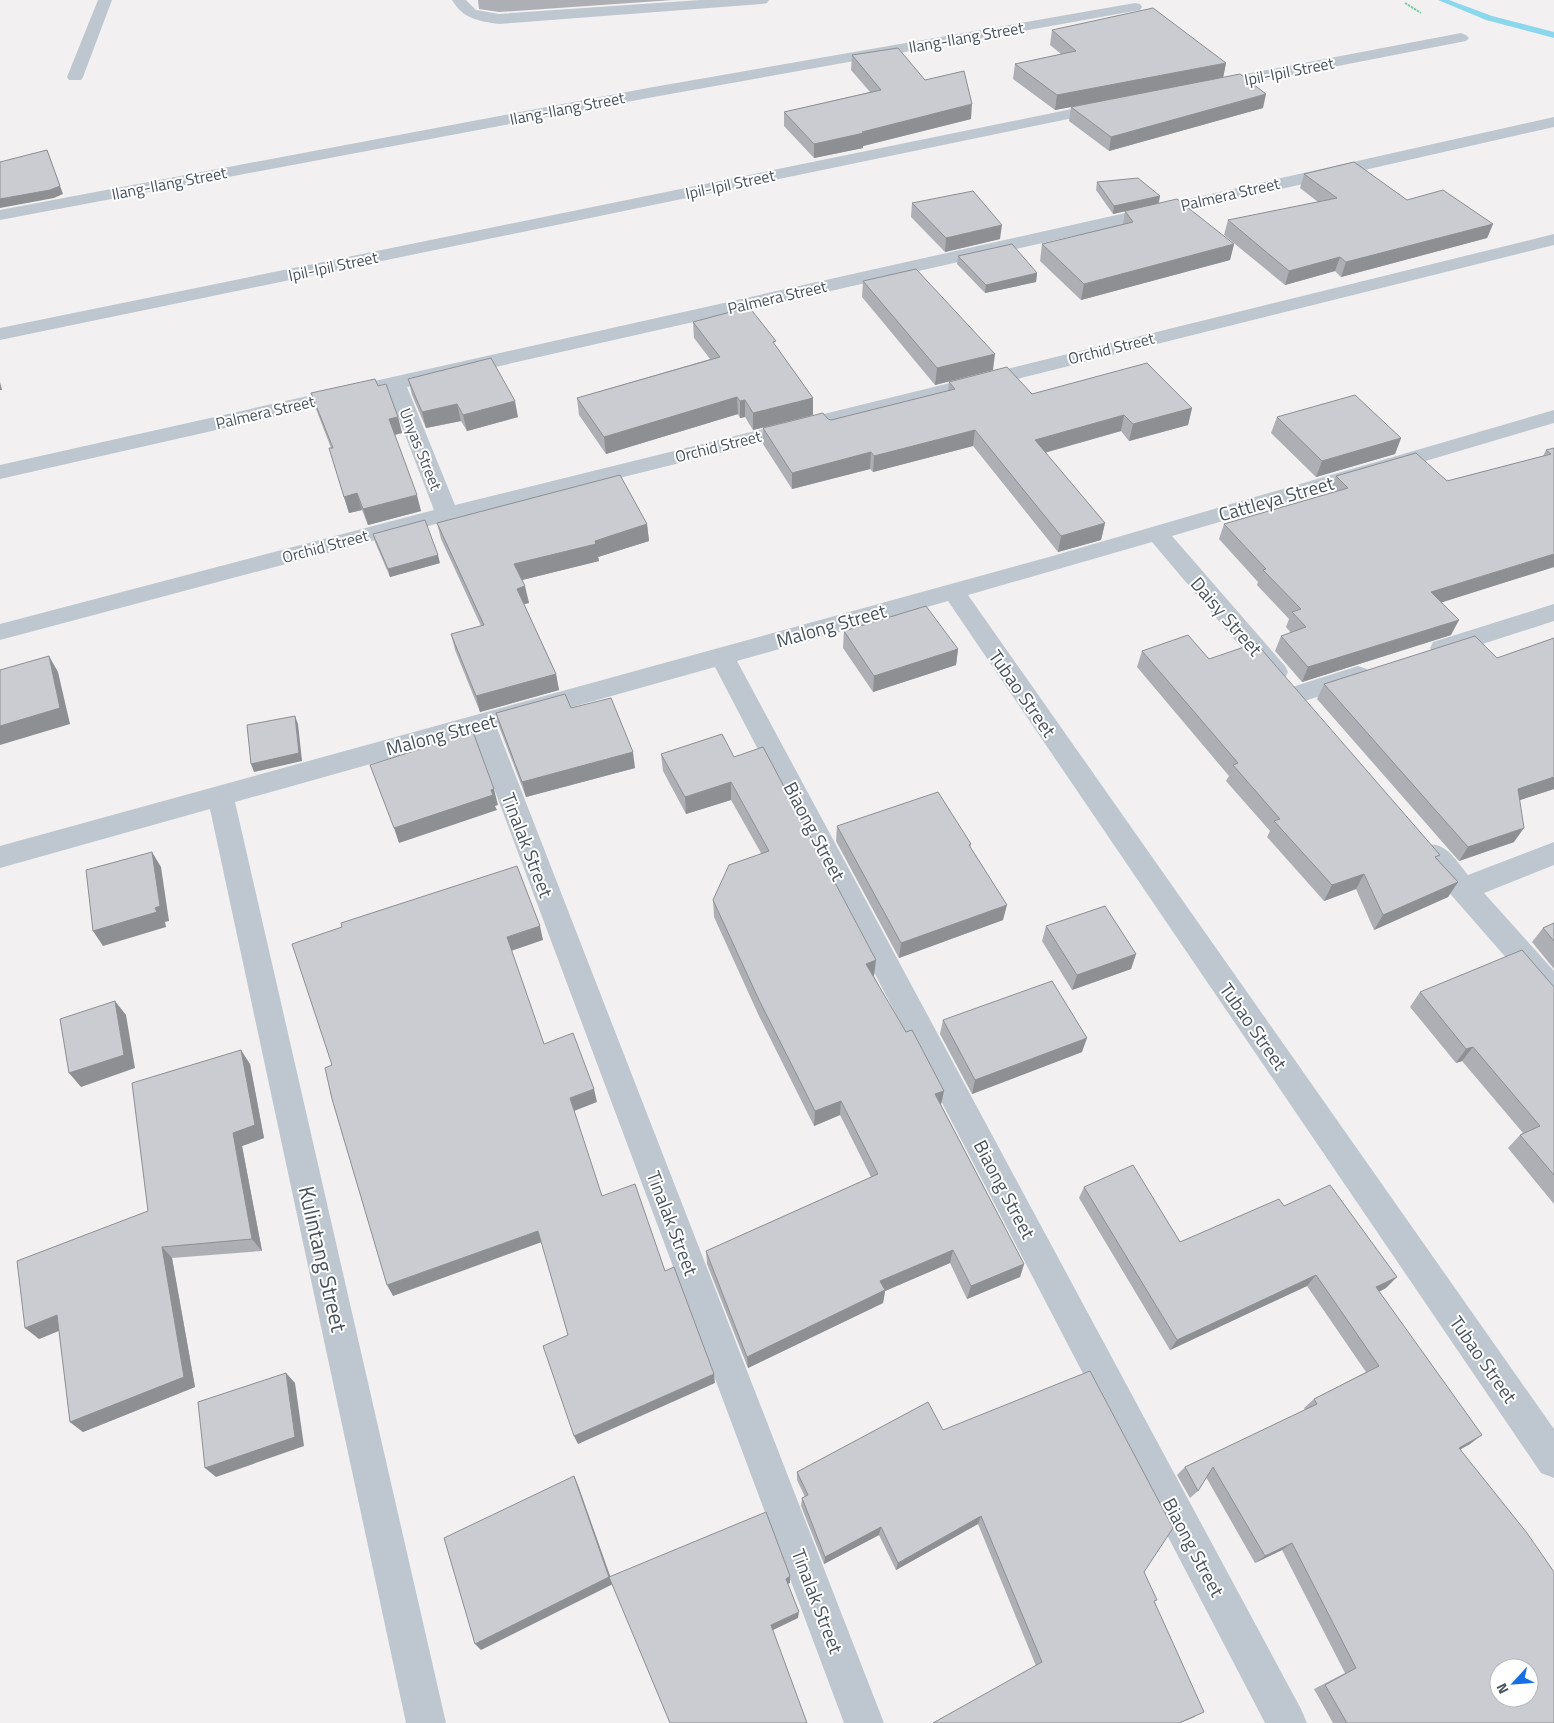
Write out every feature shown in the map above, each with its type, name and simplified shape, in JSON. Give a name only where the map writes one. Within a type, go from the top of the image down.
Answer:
[{"type":"street","points":[[75,77],[105,0]]},
{"type":"street","points":[[458,0],[464,10],[478,17],[499,19],[762,0]]},
{"type":"street","name":"Ilang-Ilang Street","points":[[0,215],[648,93],[1135,7]]},
{"type":"street","name":"Ipil-Ipil Street","points":[[1189,90],[1461,38]]},
{"type":"street","name":"Ipil-Ipil Street","points":[[0,334],[1121,104]]},
{"type":"street","name":"Palmera Street","points":[[0,472],[395,383],[1538,132],[1554,122]]},
{"type":"street","name":"Orchid Street","points":[[0,632],[447,514],[1554,239]]},
{"type":"street","name":"Unyas Street","points":[[395,383],[447,514]]},
{"type":"street","name":"Cattleya Street","points":[[1056,563],[1554,416]]},
{"type":"street","name":"Daisy Street","points":[[1156,534],[1315,718]]},
{"type":"street","name":"Malong Street","points":[[0,856],[1056,563]]},
{"type":"street","name":"Tubao Street","points":[[953,591],[1554,1460]]},
{"type":"street","points":[[1425,654],[1554,612]]},
{"type":"street","name":"Biaong Street","points":[[722,656],[1287,1723]]},
{"type":"street","points":[[1295,695],[1378,668]]},
{"type":"street","name":"Tinalak Street","points":[[482,723],[864,1723]]},
{"type":"street","name":"Kulintang Street","points":[[220,795],[426,1723]]},
{"type":"street","points":[[1418,837],[1554,992]]},
{"type":"street","points":[[1463,889],[1554,853]]},
{"type":"building","points":[[1153,8],[1226,63],[1057,95],[1015,64],[1076,51],[1052,30]]},
{"type":"building","points":[[898,48],[925,80],[964,71],[972,104],[862,132],[864,133],[814,144],[784,112],[881,90],[852,55]]},
{"type":"building","points":[[1240,74],[1266,94],[1111,137],[1071,107]]},
{"type":"building","points":[[47,150],[60,186],[50,190],[0,199],[0,162]]},
{"type":"building","points":[[1354,162],[1407,200],[1443,190],[1493,224],[1346,262],[1340,257],[1289,271],[1228,220],[1337,198],[1304,174]]},
{"type":"building","points":[[1138,178],[1160,196],[1114,206],[1097,182]]},
{"type":"building","points":[[973,191],[1002,225],[946,238],[912,203]]},
{"type":"building","points":[[1177,199],[1234,244],[1084,284],[1042,244],[1133,222],[1125,211]]},
{"type":"building","points":[[1012,244],[1037,273],[986,285],[958,256]]},
{"type":"building","points":[[916,269],[995,354],[937,368],[863,281]]},
{"type":"building","points":[[749,307],[776,341],[773,342],[813,398],[753,413],[745,400],[740,401],[737,397],[604,437],[577,398],[720,357],[693,322]]},
{"type":"building","points":[[491,358],[515,401],[463,415],[457,404],[422,412],[408,379]]},
{"type":"building","points":[[1147,363],[1192,408],[1133,424],[1124,415],[1035,440],[1105,523],[1061,536],[975,430],[874,456],[871,452],[792,473],[763,428],[823,413],[831,420],[955,389],[949,382],[1007,367],[1032,394]]},
{"type":"building","points":[[375,379],[378,386],[386,384],[398,417],[389,419],[417,495],[363,509],[357,493],[344,497],[329,448],[333,448],[311,393]]},
{"type":"building","points":[[1355,395],[1401,438],[1322,461],[1277,417]]},
{"type":"building","points":[[1554,448],[1554,554],[1431,592],[1459,620],[1308,667],[1281,636],[1306,627],[1292,612],[1301,609],[1263,570],[1266,569],[1224,524],[1348,488],[1336,476],[1416,453],[1447,481],[1551,454],[1546,450]]},
{"type":"building","points":[[620,475],[647,524],[595,541],[596,544],[514,564],[525,586],[517,589],[556,674],[476,696],[451,634],[484,625],[437,523]]},
{"type":"building","points":[[425,520],[438,555],[388,569],[373,534]]},
{"type":"building","points":[[926,606],[958,649],[874,676],[844,631]]},
{"type":"building","points":[[1188,635],[1209,659],[1256,643],[1440,855],[1435,857],[1458,882],[1383,915],[1364,874],[1332,885],[1274,821],[1280,819],[1233,765],[1238,763],[1142,651]]},
{"type":"building","points":[[1475,636],[1497,658],[1554,638],[1554,777],[1518,789],[1524,828],[1468,847],[1324,684]]},
{"type":"building","points":[[49,656],[60,708],[0,726],[0,670]]},
{"type":"building","points":[[565,694],[571,708],[611,698],[633,752],[522,782],[496,713]]},
{"type":"building","points":[[295,716],[299,753],[251,764],[247,725]]},
{"type":"building","points":[[473,732],[494,789],[491,790],[493,795],[394,828],[370,765]]},
{"type":"building","points":[[722,734],[734,757],[763,747],[876,960],[866,964],[906,1032],[912,1030],[944,1091],[935,1094],[1024,1264],[971,1286],[953,1250],[880,1281],[885,1290],[747,1357],[706,1251],[878,1174],[841,1101],[815,1111],[759,1000],[713,900],[729,865],[769,851],[731,782],[685,797],[661,754]]},
{"type":"building","points":[[938,792],[1007,905],[901,943],[837,826]]},
{"type":"building","points":[[152,852],[160,906],[155,908],[157,912],[93,931],[86,870]]},
{"type":"building","points":[[517,866],[540,926],[507,937],[544,1044],[573,1033],[594,1089],[570,1098],[602,1196],[635,1184],[665,1271],[674,1267],[714,1374],[574,1436],[543,1346],[568,1335],[538,1231],[387,1285],[332,1099],[325,1068],[332,1065],[292,944],[342,927],[341,923]]},
{"type":"building","points":[[1105,906],[1136,954],[1077,975],[1046,926]]},
{"type":"building","points":[[1554,923],[1554,941],[1543,928]]},
{"type":"building","points":[[1522,950],[1554,987],[1554,1175],[1520,1135],[1540,1126],[1473,1047],[1466,1049],[1420,992]]},
{"type":"building","points":[[1052,981],[1087,1038],[975,1080],[943,1020]]},
{"type":"building","points":[[115,1001],[124,1055],[69,1073],[60,1019]]},
{"type":"building","points":[[241,1050],[255,1125],[233,1133],[252,1239],[162,1247],[184,1377],[70,1422],[57,1315],[25,1328],[17,1261],[148,1211],[132,1083]]},
{"type":"building","points":[[1133,1165],[1180,1242],[1279,1199],[1284,1206],[1330,1185],[1397,1277],[1376,1287],[1482,1435],[1459,1448],[1527,1533],[1554,1572],[1554,1723],[1347,1723],[1325,1685],[1356,1668],[1292,1543],[1265,1556],[1213,1467],[1198,1491],[1185,1467],[1317,1404],[1314,1399],[1379,1366],[1316,1275],[1177,1340],[1084,1187]]},
{"type":"building","points":[[1090,1371],[1173,1528],[1144,1572],[1157,1600],[1154,1601],[1204,1712],[1179,1723],[933,1723],[1042,1662],[981,1516],[898,1563],[881,1527],[825,1557],[802,1498],[808,1495],[797,1472],[928,1402],[943,1430]]},
{"type":"building","points":[[286,1373],[295,1437],[205,1468],[198,1402]]},
{"type":"building","points":[[574,1476],[609,1577],[475,1644],[444,1538]]},
{"type":"building","points":[[766,1512],[790,1576],[786,1579],[799,1612],[771,1625],[807,1723],[670,1723],[609,1577]]},
{"type":"waterway","points":[[1442,0],[1489,18],[1554,35]]}]
